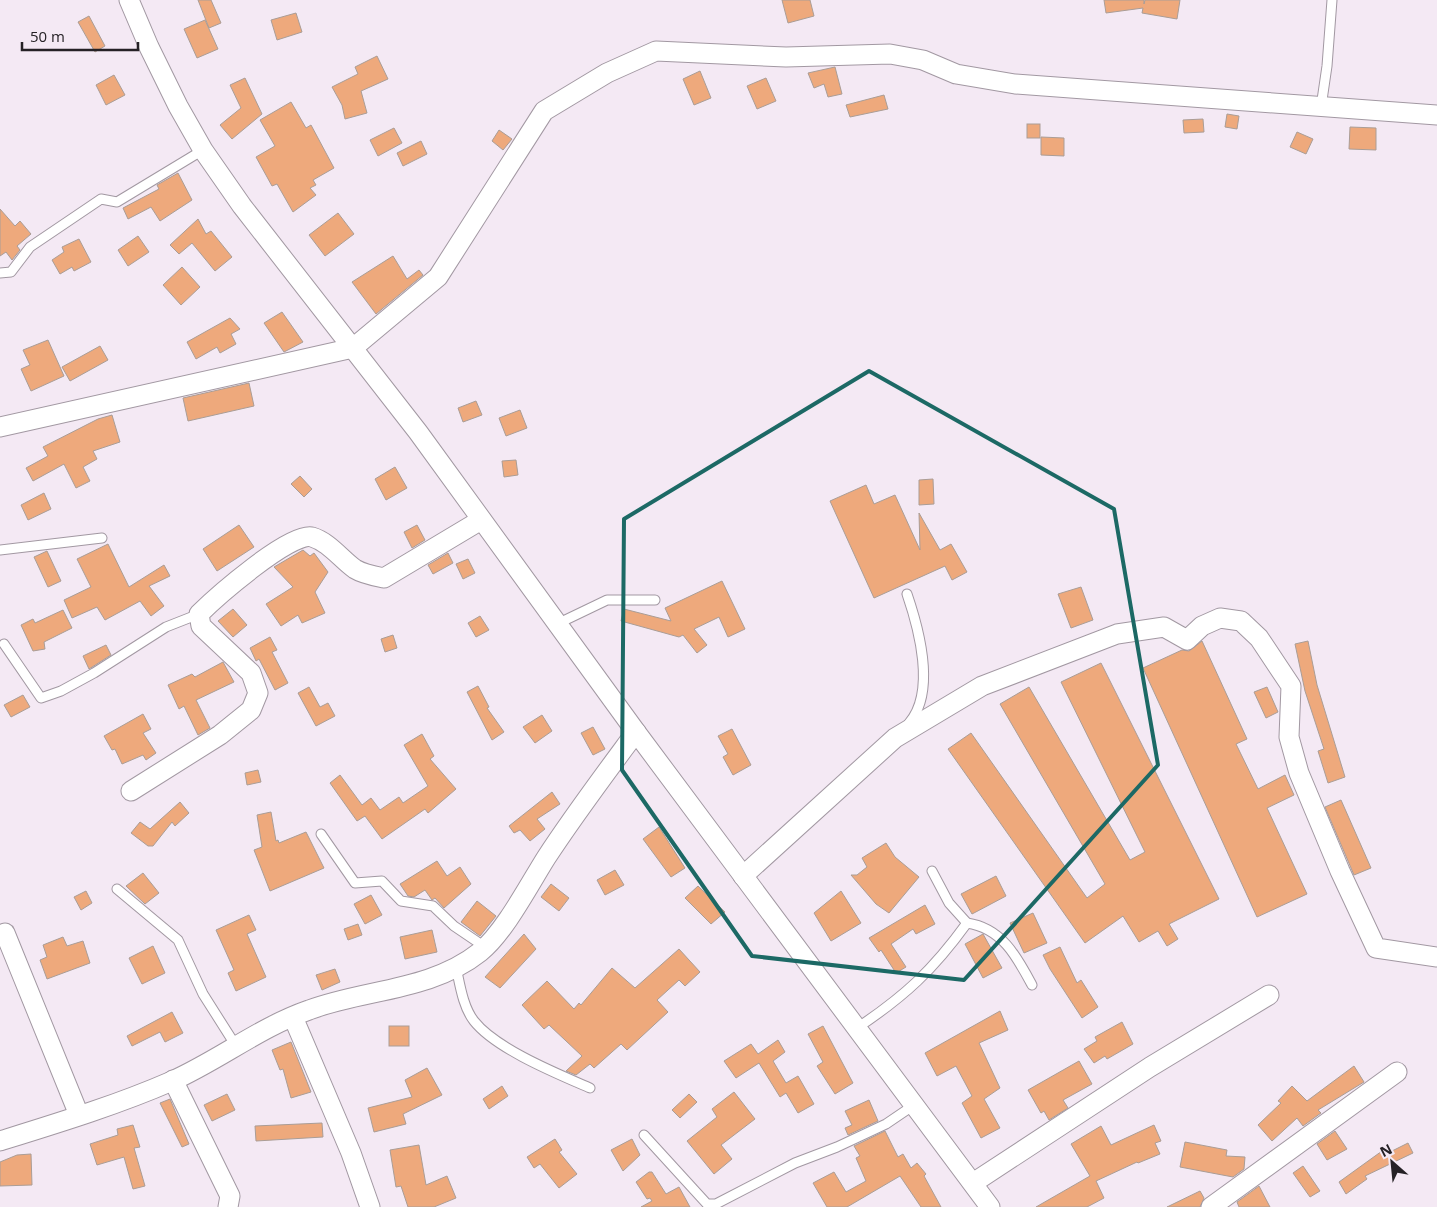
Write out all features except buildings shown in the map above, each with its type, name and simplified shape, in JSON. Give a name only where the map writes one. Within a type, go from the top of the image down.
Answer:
[{"type":"street","points":[[129,0],[157,64],[203,150],[242,206],[353,348],[990,1207]]},
{"type":"street","points":[[0,427],[353,348],[438,277],[544,111],[607,72],[656,51],[786,57],[890,54],[923,60],[956,74],[1015,84],[1437,115]]},
{"type":"street","points":[[131,792],[220,735],[251,710],[258,692],[251,673],[200,626],[199,614],[223,590],[299,539],[310,536],[324,544],[356,569],[384,578],[481,520]]},
{"type":"street","points":[[743,876],[895,738],[982,686],[1118,634],[1164,628],[1187,640],[1202,626],[1220,618],[1241,621],[1259,638],[1291,686],[1289,737],[1299,773],[1340,871],[1376,948],[1437,957]]},
{"type":"street","points":[[0,1141],[79,1115],[173,1080],[293,1017],[340,1000],[376,994],[428,979],[456,967],[485,947],[499,931],[574,814],[636,732]]},
{"type":"street","points":[[5,933],[79,1115]]},
{"type":"street","points":[[973,1183],[1150,1067],[1269,996]]},
{"type":"street","points":[[293,1017],[351,1153],[370,1207]]},
{"type":"street","points":[[1211,1207],[1397,1072]]},
{"type":"street","points":[[173,1080],[230,1196],[228,1207]]},
{"type":"lane","points":[[1321,107],[1327,66],[1332,0]]},
{"type":"lane","points":[[0,273],[11,272],[30,247],[101,199],[117,202],[203,150]]},
{"type":"lane","points":[[0,550],[102,538]]},
{"type":"lane","points":[[895,738],[918,712],[921,688],[923,661],[918,632],[907,594]]},
{"type":"lane","points":[[557,624],[608,600],[655,600]]},
{"type":"lane","points":[[4,644],[41,698],[61,691],[94,673],[166,627],[199,614]]},
{"type":"lane","points":[[321,834],[355,883],[382,881],[401,901],[433,906],[454,926],[485,947]]},
{"type":"lane","points":[[932,871],[949,903],[967,923],[979,925],[996,934],[1015,952],[1032,985]]},
{"type":"lane","points":[[117,889],[178,940],[203,994],[236,1046]]},
{"type":"lane","points":[[856,1028],[890,1006],[925,976],[967,923]]},
{"type":"lane","points":[[456,967],[465,1003],[474,1022],[500,1043],[543,1068],[590,1088]]},
{"type":"lane","points":[[644,1135],[707,1204],[716,1204],[795,1163],[837,1147],[886,1124],[914,1105]]},
{"type":"highlighted area","points":[[869,371],[1114,509],[1158,765],[964,980],[752,956],[622,770],[624,519]]}]
